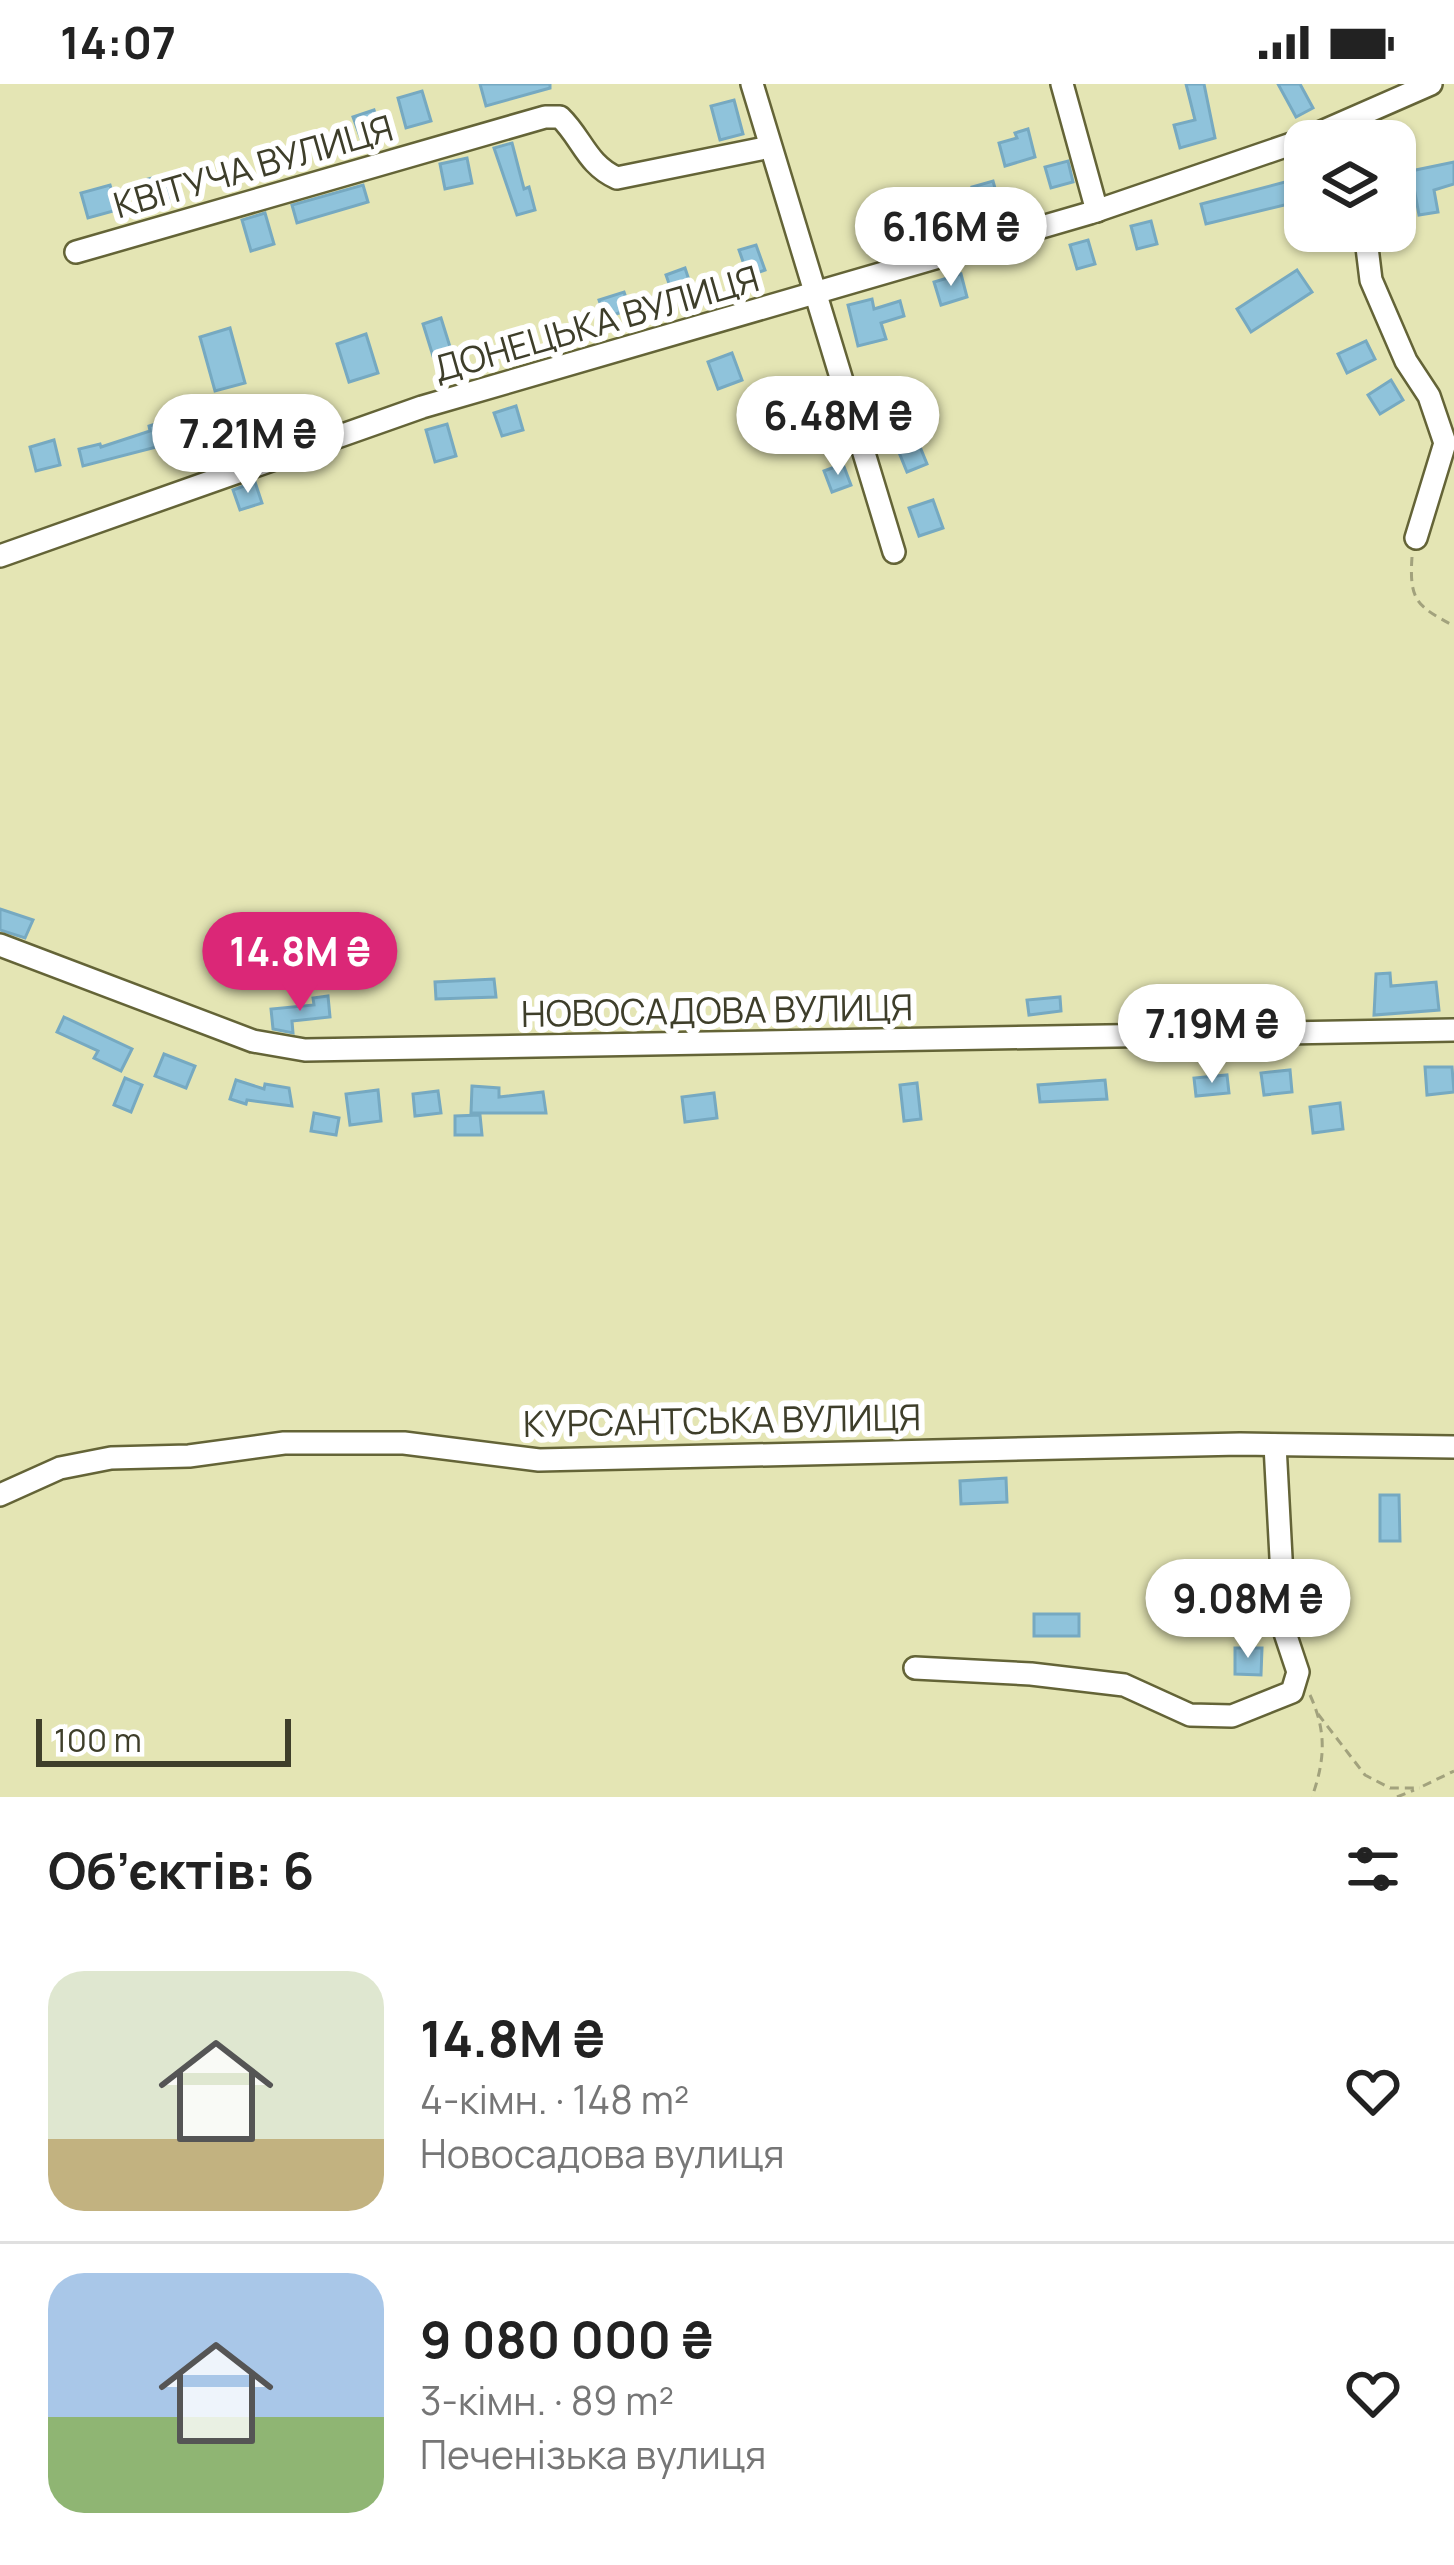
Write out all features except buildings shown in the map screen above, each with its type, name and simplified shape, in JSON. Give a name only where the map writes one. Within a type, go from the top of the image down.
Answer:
[{"type":"street","points":[[752,84],[894,552]]},
{"type":"street","points":[[1062,84],[1097,211]]},
{"type":"street","points":[[1376,110],[1385,84]]},
{"type":"street","name":"ДОНЕЦЬКА ВУЛИЦЯ","points":[[1364,120],[1431,84]]},
{"type":"street","name":"КВІТУЧА ВУЛИЦЯ","points":[[76,252],[545,116],[560,117],[574,130],[599,171],[617,178],[770,146]]},
{"type":"street","name":"ДОНЕЦЬКА ВУЛИЦЯ","points":[[0,556],[422,407],[1097,211],[1284,147]]},
{"type":"street","points":[[1368,252],[1371,280],[1406,362],[1429,396],[1445,442],[1416,538]]},
{"type":"street","name":"НОВОСАДОВА ВУЛИЦЯ","points":[[0,945],[253,1041],[304,1050],[1454,1030]]},
{"type":"street","name":"КУРСАНТСЬКА ВУЛИЦЯ","points":[[0,1495],[60,1468],[111,1458],[189,1456],[284,1443],[404,1443],[539,1460],[1275,1445],[1454,1447]]},
{"type":"street","points":[[915,1668],[1124,1684],[1190,1715],[1232,1715],[1292,1692],[1298,1672],[1285,1633],[1275,1445]]},
{"type":"path","points":[[1416,538],[1412,591],[1421,608],[1454,626]]},
{"type":"path","points":[[1298,1672],[1318,1714],[1365,1775],[1390,1788],[1420,1788]]},
{"type":"path","points":[[1312,1797],[1322,1768],[1324,1741],[1318,1714]]},
{"type":"path","points":[[1397,1797],[1454,1771]]}]
